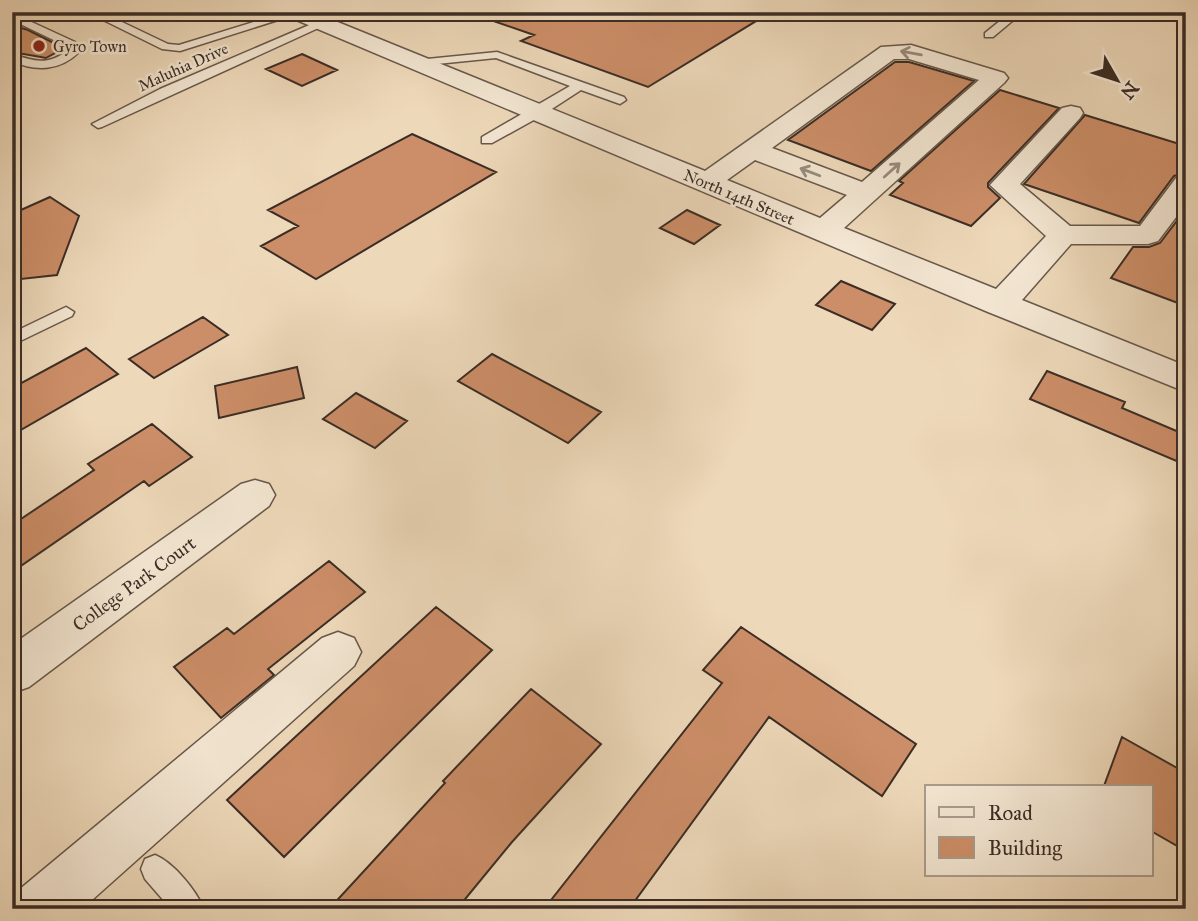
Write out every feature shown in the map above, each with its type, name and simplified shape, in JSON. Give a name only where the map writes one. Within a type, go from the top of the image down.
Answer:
[{"type":"street","name":"North 14th Street","points":[[295,12],[822,232],[1186,380]]},
{"type":"street","points":[[706,183],[889,52],[911,52],[996,78],[822,232]]},
{"type":"street","points":[[1071,113],[1004,185],[1063,235],[1148,235],[1186,184]]},
{"type":"street","points":[[753,150],[866,193]]},
{"type":"street","points":[[999,305],[1063,235]]},
{"type":"street","name":"College Park Court","points":[[12,672],[255,495]]},
{"type":"street","points":[[40,909],[338,652]]},
{"type":"lane","points":[[99,13],[166,47],[180,48],[295,12]]},
{"type":"lane","points":[[989,35],[1018,12]]},
{"type":"lane","points":[[1169,12],[1186,16]]},
{"type":"lane","points":[[12,16],[71,44],[73,52]]},
{"type":"lane","name":"Maluhia Drive","points":[[98,124],[163,92],[321,23]]},
{"type":"lane","points":[[12,57],[27,65],[44,67],[65,59],[73,52]]},
{"type":"lane","points":[[73,52],[88,59]]},
{"type":"lane","points":[[417,63],[497,55],[620,100]]},
{"type":"lane","points":[[487,140],[537,113],[580,85]]},
{"type":"lane","points":[[12,340],[66,312]]},
{"type":"lane","points":[[155,869],[190,909]]},
{"type":"building","points":[[483,12],[771,12],[648,87],[521,41],[534,35],[482,17]]},
{"type":"building","name":"Gyro Town","points":[[12,25],[64,48],[46,58],[12,52]]},
{"type":"building","points":[[302,54],[337,70],[302,86],[266,69]]},
{"type":"building","points":[[895,62],[909,62],[974,81],[871,171],[788,140]]},
{"type":"building","points":[[1000,90],[1059,108],[988,183],[988,187],[1000,198],[971,226],[890,195],[903,183],[899,181]]},
{"type":"building","points":[[1085,115],[1186,146],[1186,173],[1174,176],[1139,223],[1024,184]]},
{"type":"building","points":[[412,134],[496,172],[316,279],[261,246],[298,226],[268,210]]},
{"type":"building","points":[[50,197],[79,216],[57,275],[12,280],[12,214]]},
{"type":"building","points":[[1186,209],[1186,306],[1111,278],[1133,247],[1149,247],[1160,243]]},
{"type":"building","points":[[687,210],[720,225],[694,244],[660,228]]},
{"type":"building","points":[[841,281],[895,304],[872,330],[816,305]]},
{"type":"building","points":[[203,317],[228,335],[154,378],[129,359]]},
{"type":"building","points":[[86,348],[118,374],[12,435],[12,388]]},
{"type":"building","points":[[492,354],[601,412],[568,443],[458,381]]},
{"type":"building","points":[[297,367],[304,398],[219,418],[215,386]]},
{"type":"building","points":[[1047,371],[1125,402],[1122,408],[1186,435],[1186,465],[1030,399]]},
{"type":"building","points":[[356,393],[407,421],[375,448],[323,419]]},
{"type":"building","points":[[152,424],[192,457],[149,486],[144,481],[12,572],[12,525],[94,470],[88,464]]},
{"type":"building","points":[[329,561],[365,592],[268,669],[274,675],[221,718],[174,667],[227,628],[234,634]]},
{"type":"building","points":[[436,607],[492,650],[284,857],[227,800]]},
{"type":"building","points":[[741,627],[916,744],[882,796],[769,717],[629,909],[544,909],[722,683],[703,670]]},
{"type":"building","points":[[531,689],[601,744],[512,842],[457,909],[329,909],[445,783],[443,781]]},
{"type":"building","points":[[1122,737],[1186,773],[1186,851],[1152,832],[1152,785],[1104,785]]},
{"type":"place","name":"Gyro Town","points":[[39,46]]}]
